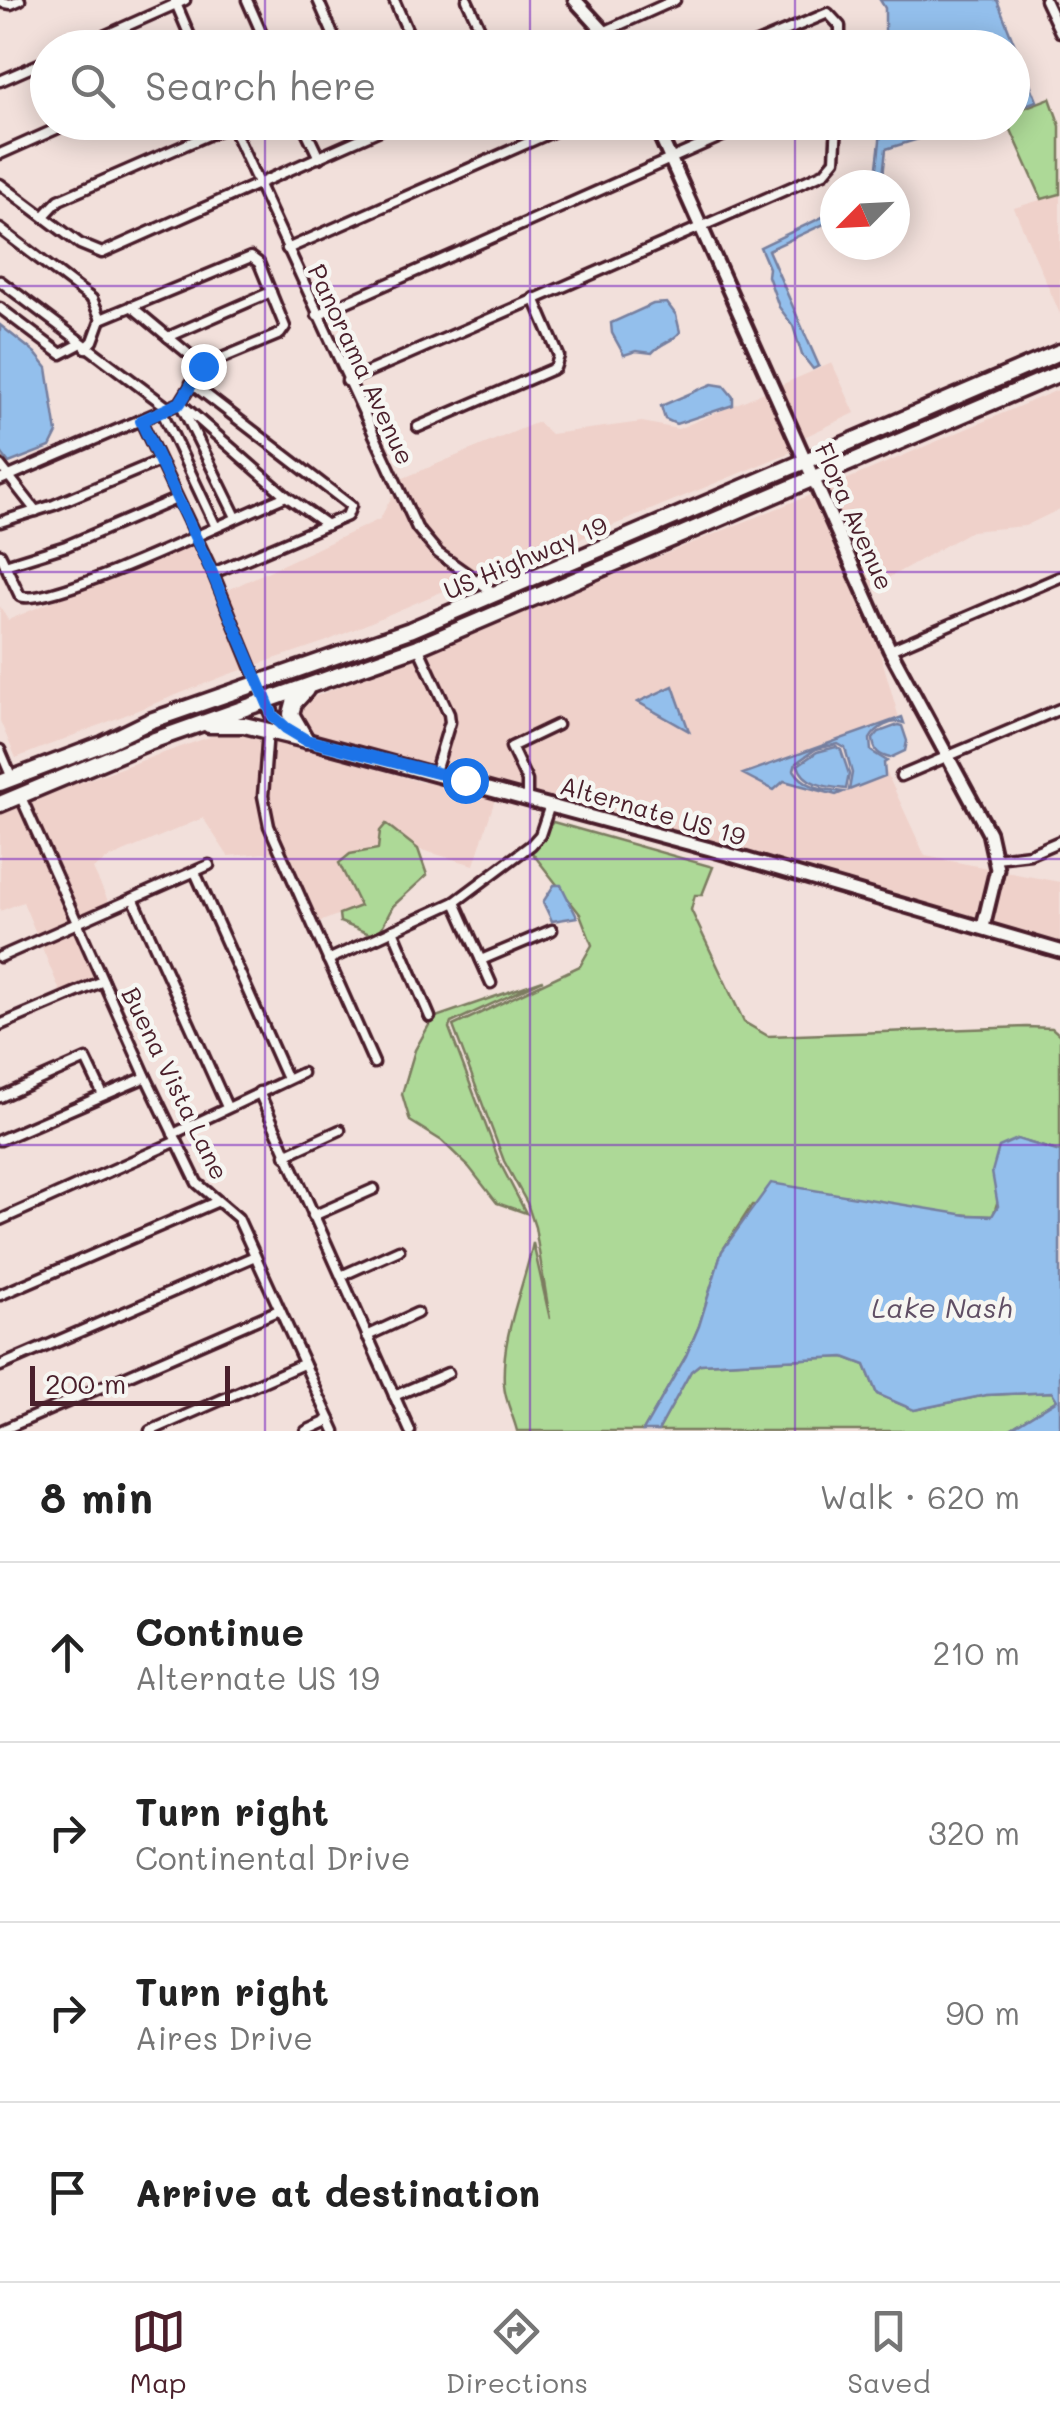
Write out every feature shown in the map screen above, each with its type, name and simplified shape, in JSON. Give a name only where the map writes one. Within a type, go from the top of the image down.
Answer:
[{"type":"highway","name":"US Highway 19","points":[[6,780],[103,744],[150,721],[375,643],[496,594],[1060,352]]},
{"type":"highway","name":"US Highway 19","points":[[0,804],[194,726],[418,647],[1057,373]]},
{"type":"highway","points":[[972,412],[975,403],[994,391],[1008,375]]},
{"type":"highway","points":[[526,601],[524,595],[529,588],[567,571],[582,557]]},
{"type":"highway","points":[[394,656],[426,636],[489,610],[496,594]]},
{"type":"highway","points":[[306,740],[294,723],[292,708],[314,684]]},
{"type":"highway","points":[[194,726],[244,725],[306,740]]},
{"type":"highway","points":[[20,795],[34,778],[103,744]]},
{"type":"street","points":[[0,2],[11,4],[20,0]]},
{"type":"street","points":[[247,0],[260,30]]},
{"type":"street","points":[[318,0],[331,30]]},
{"type":"street","points":[[394,0],[408,30]]},
{"type":"street","points":[[468,0],[481,30]]},
{"type":"street","points":[[576,0],[604,30]]},
{"type":"street","points":[[607,30],[652,4],[674,0]]},
{"type":"street","points":[[1045,0],[1060,32]]},
{"type":"street","points":[[116,30],[178,1],[189,30]]},
{"type":"street","points":[[786,30],[828,13],[834,16],[840,30]]},
{"type":"street","points":[[0,81],[30,68]]},
{"type":"street","points":[[0,154],[32,140]]},
{"type":"street","points":[[44,216],[59,200],[194,140]]},
{"type":"street","name":"Panorama Avenue","points":[[237,140],[417,528],[438,553],[496,594]]},
{"type":"street","points":[[310,140],[319,158]]},
{"type":"street","points":[[0,184],[80,244],[102,253],[258,186],[352,140]]},
{"type":"street","points":[[287,249],[534,140]]},
{"type":"street","name":"Flora Avenue","points":[[662,140],[890,650],[989,833],[996,858]]},
{"type":"street","points":[[317,315],[712,140]]},
{"type":"street","points":[[348,381],[831,167],[836,140]]},
{"type":"street","points":[[0,229],[92,299],[101,319],[93,341],[61,354],[0,308]]},
{"type":"street","points":[[5,479],[180,403],[203,366],[280,334],[286,322],[259,263],[246,257],[101,319]]},
{"type":"street","points":[[0,281],[152,394],[165,409],[216,527]]},
{"type":"street","points":[[168,338],[271,292]]},
{"type":"street","points":[[418,428],[555,368],[559,356],[534,298]]},
{"type":"street","points":[[130,306],[203,366]]},
{"type":"street","points":[[191,383],[349,502],[351,509],[347,516],[212,573]]},
{"type":"street","points":[[152,394],[144,420],[159,461],[258,683]]},
{"type":"street","points":[[180,403],[286,496],[327,524]]},
{"type":"street","points":[[180,403],[236,517]]},
{"type":"street","points":[[0,522],[159,461]]},
{"type":"street","points":[[0,466],[5,479],[36,510]]},
{"type":"street","points":[[0,554],[20,596],[34,599],[194,537],[286,496]]},
{"type":"street","points":[[5,565],[66,546],[176,500]]},
{"type":"street","points":[[890,650],[1060,577]]},
{"type":"street","points":[[418,647],[449,714],[435,772]]},
{"type":"street","name":"Alternate US 19","points":[[258,683],[277,721],[306,740],[435,772],[1060,951]]},
{"type":"street","points":[[901,776],[1060,708]]},
{"type":"street","points":[[526,798],[527,781],[512,747],[557,725]]},
{"type":"street","points":[[268,731],[263,796],[266,814],[374,1062]]},
{"type":"street","points":[[0,750],[6,780]]},
{"type":"street","name":"Buena Vista Lane","points":[[20,795],[197,1183],[238,1218],[335,1431]]},
{"type":"street","points":[[328,960],[454,902],[531,845],[540,834],[550,805]]},
{"type":"street","points":[[983,927],[996,858],[1030,854],[1060,841]]},
{"type":"street","points":[[0,957],[209,866]]},
{"type":"street","points":[[195,872],[287,1080]]},
{"type":"street","points":[[134,900],[227,1107]]},
{"type":"street","points":[[454,902],[491,983]]},
{"type":"street","points":[[393,930],[430,1017]]},
{"type":"street","points":[[481,960],[552,930]]},
{"type":"street","points":[[0,1025],[104,981]]},
{"type":"street","points":[[0,1097],[86,1059],[103,1095]]},
{"type":"street","points":[[0,1220],[302,1073]]},
{"type":"street","points":[[0,1140],[146,1077]]},
{"type":"street","points":[[259,1092],[410,1431]]},
{"type":"street","points":[[285,1155],[340,1130]]},
{"type":"street","points":[[313,1216],[374,1189]]},
{"type":"street","points":[[0,1296],[216,1202]]},
{"type":"street","points":[[340,1276],[399,1250]]},
{"type":"street","points":[[0,1366],[255,1256]]},
{"type":"street","points":[[0,1431],[279,1310]]},
{"type":"street","points":[[367,1336],[417,1313]]},
{"type":"street","points":[[150,1431],[303,1364]]},
{"type":"street","points":[[394,1396],[448,1373]]},
{"type":"street","points":[[306,1431],[330,1420]]},
{"type":"shaded area","points":[[1060,194],[1060,314],[1014,208]]},
{"type":"shaded area","points":[[832,363],[855,413],[800,439],[803,447],[327,641],[227,675],[16,758],[0,721],[0,606],[8,620],[201,539],[226,591],[380,519],[401,479],[538,422],[551,434],[642,422],[678,429]]},
{"type":"shaded area","points":[[1060,389],[1060,509],[1025,526],[971,531],[867,590],[822,490]]},
{"type":"shaded area","points":[[815,493],[868,611],[899,718],[745,775],[793,781],[836,795],[885,776],[885,769],[925,856],[993,869],[980,923],[309,736],[297,721],[299,703]]},
{"type":"shaded area","points":[[235,728],[497,793],[474,865],[418,849],[386,824],[381,845],[350,854],[340,868],[360,906],[317,923],[280,852],[277,835],[278,852],[228,856],[203,818],[107,859],[93,869],[109,903],[81,917],[108,978],[63,998],[23,902],[0,911],[0,815],[72,785]],"holes":[[[300,745],[426,777],[424,783]]]},
{"type":"shaded area","points":[[1000,871],[1060,882],[1060,947],[987,925]]},
{"type":"green space","points":[[1050,98],[1060,126],[1060,194],[1042,199],[1016,140],[1030,140],[1030,106]]},
{"type":"green space","points":[[553,822],[713,867],[702,895],[695,895],[691,910],[744,1022],[768,1036],[1027,1027],[1052,1028],[1060,1035],[1060,1152],[1017,1139],[993,1216],[752,1205],[722,1251],[686,1356],[643,1431],[517,1431],[505,1391],[509,1330],[533,1243],[550,1319],[535,1227],[504,1161],[453,1026],[580,966],[592,945],[580,914],[530,850]]},
{"type":"green space","points":[[386,824],[418,849],[427,875],[393,906],[377,937],[340,922],[339,914],[360,906],[339,863],[350,854],[378,849],[380,831]]},
{"type":"green space","points":[[543,980],[451,1023],[449,1028],[500,1163],[526,1213],[497,1203],[442,1141],[410,1121],[402,1094],[415,1050],[433,1018]]},
{"type":"green space","points":[[844,1357],[865,1365],[877,1394],[914,1410],[986,1395],[1052,1392],[1057,1400],[1007,1431],[658,1431],[691,1371],[700,1364]]},
{"type":"water","points":[[880,0],[997,0],[1009,30],[885,30],[885,8]]},
{"type":"water","points":[[1030,83],[1037,101],[1030,103]]},
{"type":"water","points":[[880,140],[915,140],[886,149],[884,170],[877,170]]},
{"type":"water","points":[[820,218],[820,226],[768,250],[819,366],[813,369],[802,355],[793,326],[779,307],[760,247]]},
{"type":"water","points":[[667,303],[676,315],[680,332],[652,353],[636,351],[624,355],[611,323],[653,304]]},
{"type":"water","points":[[0,325],[47,368],[57,433],[50,447],[9,463],[0,451]]},
{"type":"water","points":[[712,384],[724,386],[733,397],[733,405],[676,424],[665,419],[661,406]]},
{"type":"water","points":[[673,686],[689,731],[638,702]]},
{"type":"water","points":[[902,717],[904,723],[884,725],[870,739],[871,751],[887,761],[885,776],[849,790],[852,773],[845,748],[838,744],[816,749],[796,763],[794,770],[804,781],[843,792],[836,795],[784,781],[774,790],[743,774]]},
{"type":"water","points":[[898,725],[907,741],[905,751],[890,758],[882,755],[873,739],[879,732]]},
{"type":"water","points":[[836,747],[841,750],[849,774],[846,789],[811,781],[798,765],[817,752]]},
{"type":"water","points":[[554,885],[561,885],[577,917],[552,921],[543,902]]},
{"type":"water","name":"Lake Nash","points":[[1017,1139],[1060,1152],[1060,1431],[1007,1431],[1057,1400],[1052,1392],[986,1395],[914,1410],[877,1394],[865,1365],[844,1357],[700,1364],[691,1371],[658,1431],[643,1431],[686,1356],[722,1251],[771,1183],[992,1216],[998,1206],[992,1172],[999,1147]]},
{"type":"route","points":[[203,366],[180,403],[141,421],[212,573],[269,710],[286,728],[306,740],[465,780]]}]
